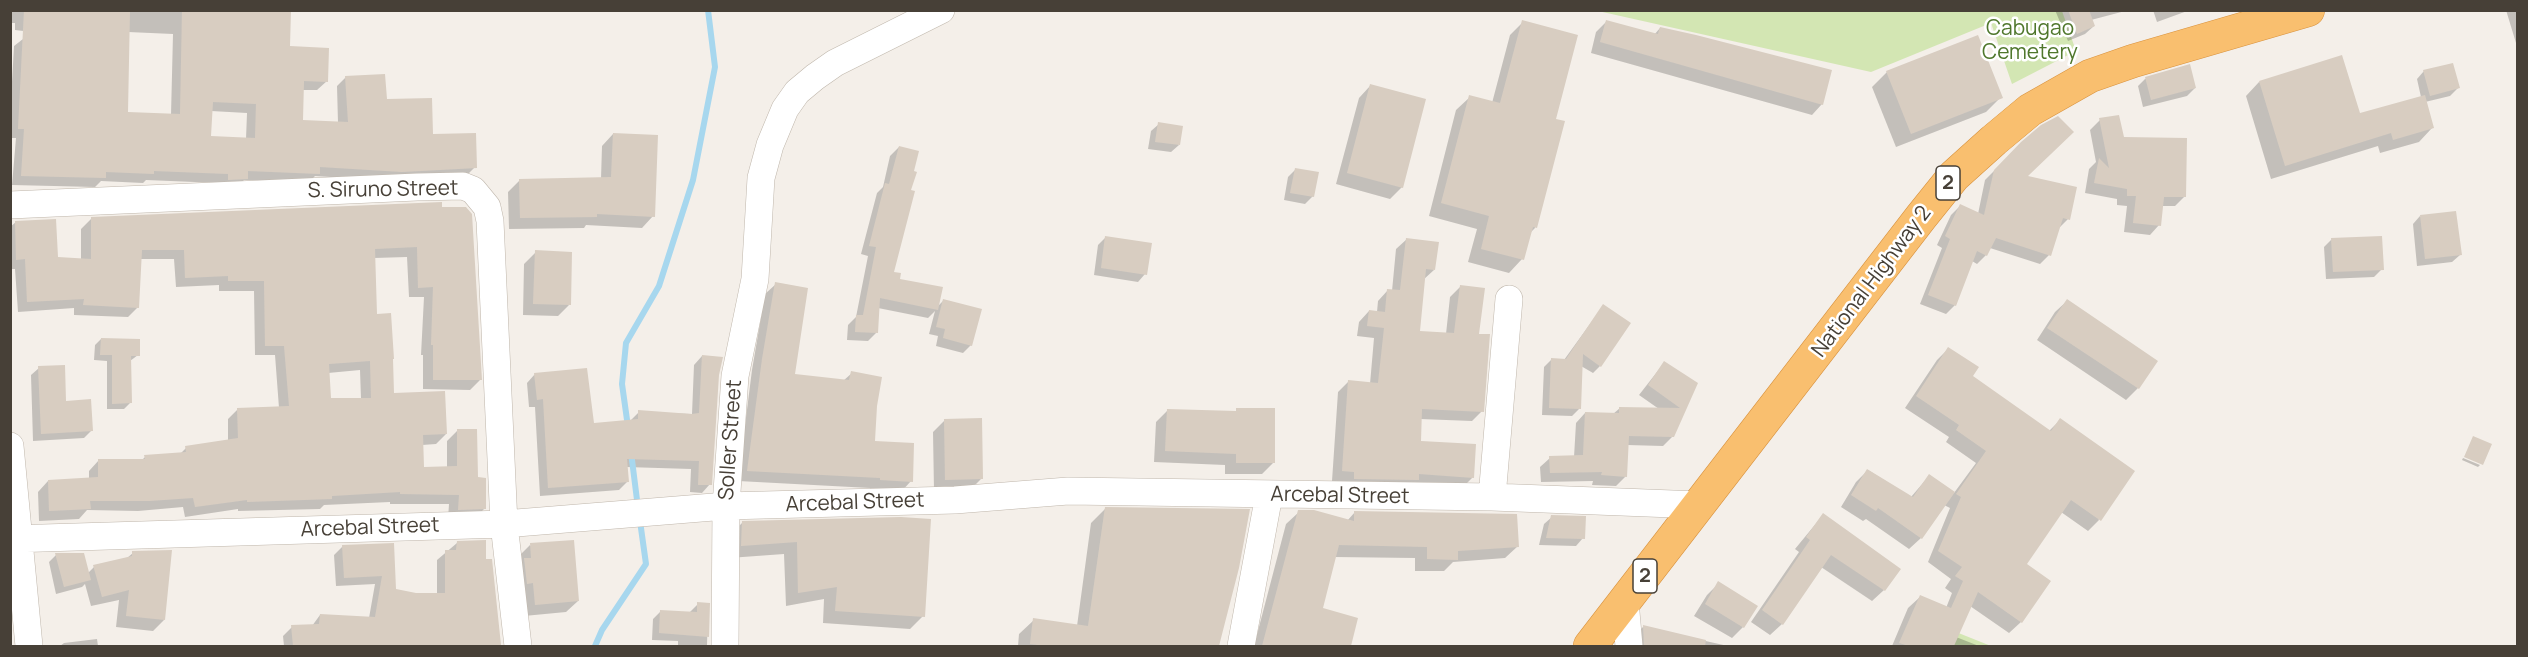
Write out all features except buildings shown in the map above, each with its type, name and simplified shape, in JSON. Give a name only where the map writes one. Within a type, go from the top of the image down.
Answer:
[{"type":"highway","name":"National Highway 2","points":[[1590,646],[1954,176],[2030,110],[2051,96],[2100,72],[2308,10]]},
{"type":"street","name":"Soller Street","points":[[725,646],[726,506],[735,376],[755,279],[761,178],[770,145],[785,109],[797,92],[835,63],[941,10]]},
{"type":"street","name":"S. Siruno Street","points":[[10,205],[417,187],[463,186],[473,190],[487,207],[490,221],[504,524],[518,646]]},
{"type":"street","points":[[1492,497],[1509,299]]},
{"type":"street","points":[[10,446],[14,539],[29,646]]},
{"type":"street","name":"Arcebal Street","points":[[14,539],[504,524],[726,506],[955,500],[1068,491],[1492,497],[1700,505]]},
{"type":"street","points":[[1241,646],[1269,495]]},
{"type":"street","points":[[1624,601],[1629,646]]},
{"type":"green space","name":"Cabugao Cemetery","points":[[1598,11],[2062,11],[2076,51],[2012,84],[1991,23],[1871,72]]},
{"type":"green space","points":[[1951,630],[1991,646],[1946,646]]},
{"type":"waterway","points":[[628,427],[622,384],[626,343],[659,286],[693,180],[715,67],[708,10]]},
{"type":"waterway","points":[[631,452],[638,508]]},
{"type":"waterway","points":[[595,646],[602,630],[646,564],[640,521]]}]
